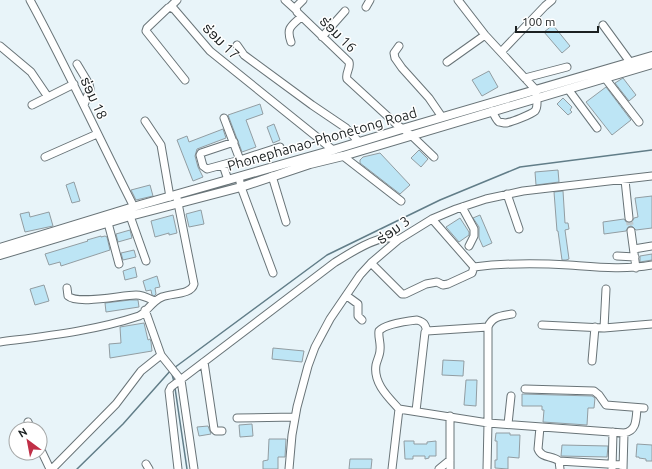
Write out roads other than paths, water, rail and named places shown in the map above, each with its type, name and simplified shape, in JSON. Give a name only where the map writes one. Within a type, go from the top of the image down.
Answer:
[{"type":"main road","name":"Phonephanao-Phonetong Road","points":[[0,255],[130,216],[175,198],[228,180],[309,161],[343,156],[492,111],[536,94],[652,56]]},
{"type":"main road","name":"Phonephanao-Phonetong Road","points":[[0,248],[134,207],[175,198],[241,187],[272,176],[333,150],[442,117],[536,94],[568,89],[652,64]]},
{"type":"street","name":"ຮ່ອມ 18","points":[[30,0],[74,84],[97,134],[134,207]]},
{"type":"street","points":[[177,0],[152,23],[146,31],[184,80]]},
{"type":"street","name":"ຮ່ອມ 16","points":[[285,0],[349,62],[350,65],[346,73],[347,80],[402,129],[411,135],[434,157]]},
{"type":"street","points":[[296,10],[296,7],[303,0]]},
{"type":"street","points":[[459,0],[485,35],[525,78],[536,94],[535,111],[505,123],[497,120],[492,111]]},
{"type":"street","points":[[501,52],[552,0]]},
{"type":"street","name":"ຮ່ອມ 17","points":[[170,7],[174,9],[210,51],[333,150]]},
{"type":"street","points":[[322,37],[345,11]]},
{"type":"street","points":[[291,42],[288,31],[291,25],[301,17]]},
{"type":"street","points":[[603,25],[630,62]]},
{"type":"street","points":[[447,62],[485,35]]},
{"type":"street","points":[[237,45],[244,55],[346,128],[359,142]]},
{"type":"street","points":[[0,46],[31,72],[48,98]]},
{"type":"street","points":[[399,46],[394,53],[394,58],[429,98],[442,117]]},
{"type":"street","points":[[77,64],[89,84],[90,89],[84,105]]},
{"type":"street","points":[[525,78],[568,67]]},
{"type":"street","points":[[605,78],[639,122]]},
{"type":"street","points":[[32,105],[74,84]]},
{"type":"street","points":[[568,89],[597,128]]},
{"type":"street","points":[[224,118],[240,160]]},
{"type":"street","points":[[0,342],[86,330],[140,316],[154,301],[164,296],[188,291],[194,286],[175,198],[161,145],[146,121]]},
{"type":"street","points":[[45,157],[97,134]]},
{"type":"street","points":[[234,142],[201,153],[200,155],[203,166],[207,169],[223,165],[280,146]]},
{"type":"street","points":[[343,156],[401,201]]},
{"type":"street","points":[[223,165],[228,180]]},
{"type":"street","points":[[272,176],[286,222]]},
{"type":"street","name":"ຮ່ອມ 3","points":[[289,469],[295,416],[308,366],[315,347],[330,319],[360,275],[371,263],[398,240],[432,219],[486,199],[523,191],[652,176]]},
{"type":"street","points":[[239,177],[241,187],[273,273]]},
{"type":"street","points":[[625,180],[629,218]]},
{"type":"street","points":[[507,194],[519,229]]},
{"type":"street","points":[[462,207],[474,229],[474,236],[469,246]]},
{"type":"street","points":[[130,216],[146,262]]},
{"type":"street","points":[[432,219],[474,267]]},
{"type":"street","points":[[108,223],[119,264]]},
{"type":"street","points":[[631,230],[636,268]]},
{"type":"street","points":[[178,469],[169,391],[177,381],[334,263],[378,239],[388,238],[398,240]]},
{"type":"street","points":[[617,256],[634,253],[652,246]]},
{"type":"street","points":[[371,263],[402,294],[426,284],[437,282],[443,285],[448,284],[472,273],[474,267]]},
{"type":"street","points":[[474,267],[493,264],[536,264],[636,268],[652,265]]},
{"type":"street","points":[[67,288],[68,296],[74,299],[105,299],[137,295],[144,296],[154,301]]},
{"type":"street","points":[[604,328],[606,289]]},
{"type":"street","points":[[347,296],[358,304],[358,316],[362,320]]},
{"type":"street","points":[[145,310],[162,356],[177,381],[194,469]]},
{"type":"street","points":[[486,469],[488,423],[488,327],[493,319],[512,314]]},
{"type":"street","points":[[416,411],[425,332],[427,331],[425,324],[422,321],[417,320],[383,327],[379,331],[381,348],[376,365],[378,384],[399,409],[488,423],[624,433],[630,432],[635,425],[640,408],[606,405],[599,394],[594,391],[524,389]]},
{"type":"street","points":[[542,325],[604,328],[652,324]]},
{"type":"street","points":[[427,331],[488,327]]},
{"type":"street","points":[[592,361],[595,327]]},
{"type":"street","points":[[51,469],[116,404],[141,371],[162,356]]},
{"type":"street","points":[[204,362],[214,429],[216,431],[222,431]]},
{"type":"street","points":[[508,424],[511,396]]},
{"type":"street","points":[[392,469],[399,409]]},
{"type":"street","points":[[237,418],[295,416]]},
{"type":"street","points":[[450,416],[450,469]]},
{"type":"street","points":[[540,427],[539,452],[544,456],[556,459],[560,465],[623,467],[624,433]]},
{"type":"street","points":[[612,467],[613,432]]},
{"type":"street","points":[[439,469],[450,460]]},
{"type":"waterway","points":[[174,368],[327,255],[440,200],[520,167],[652,150]]},
{"type":"waterway","points":[[77,469],[123,424],[171,370]]},
{"type":"waterway","points":[[172,374],[174,382]]},
{"type":"waterway","points":[[175,388],[187,469]]},
{"type":"tunnel","points":[[629,218],[631,231]]}]
